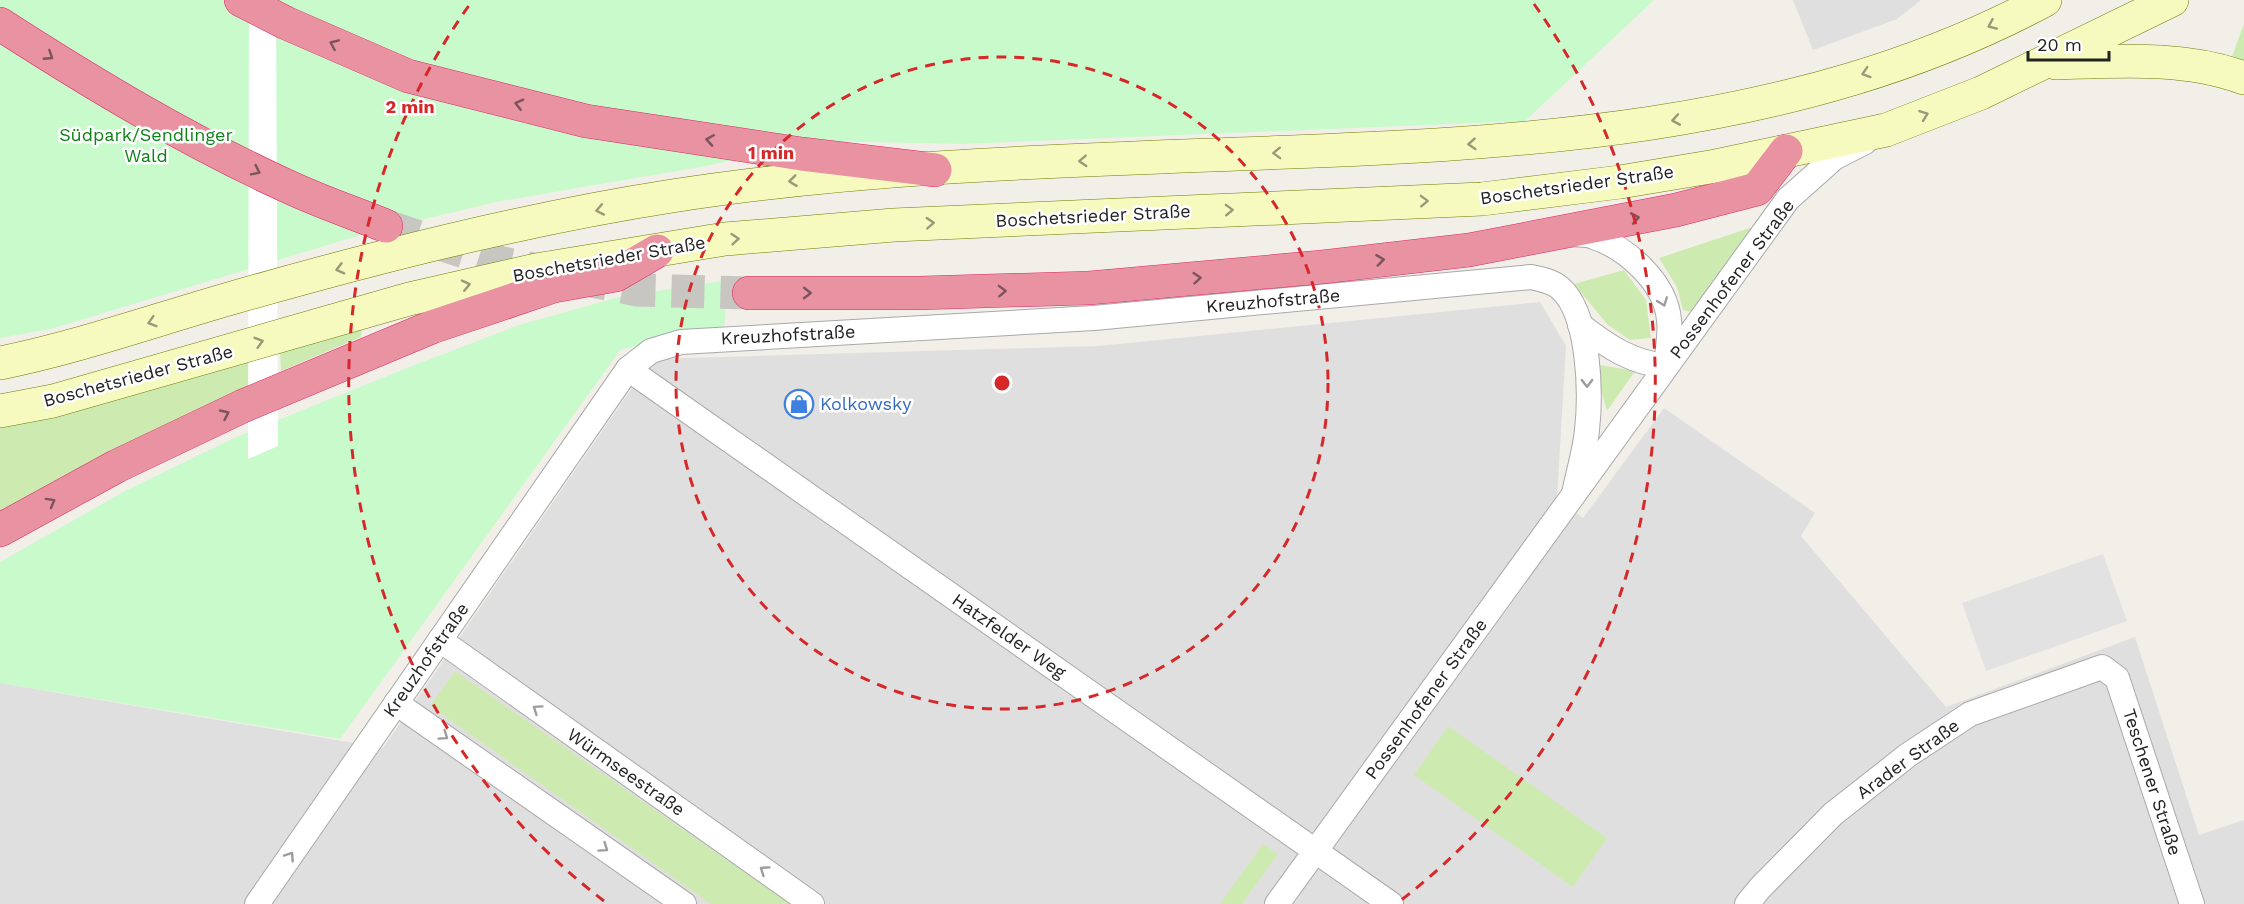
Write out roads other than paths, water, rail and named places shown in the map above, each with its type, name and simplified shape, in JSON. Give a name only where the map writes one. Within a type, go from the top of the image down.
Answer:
[{"type":"highway","points":[[241,0],[286,23],[408,76],[586,121],[801,154],[935,170]]},
{"type":"highway","points":[[0,24],[80,76],[200,143],[290,188],[386,226]]},
{"type":"highway","points":[[749,293],[920,293],[1089,288],[1469,250],[1676,210],[1757,189],[1786,151]]},
{"type":"highway","points":[[0,530],[117,466],[254,401],[432,327],[554,286],[616,275],[657,251]]},
{"type":"main road","points":[[0,363],[48,354],[235,297],[497,230],[670,196],[825,177],[1125,158],[1462,144],[1603,131],[1662,122],[1747,106],[1819,88],[1921,56],[2045,0]]},
{"type":"main road","name":"Boschetsrieder Straße","points":[[0,411],[53,401],[410,298],[536,270],[726,239],[894,225],[1482,199],[1620,182],[1786,151],[1886,130],[1981,93],[2172,0]]},
{"type":"main road","points":[[2046,63],[2164,62],[2205,66],[2244,78]]},
{"type":"street","name":"Possenhofener Straße","points":[[1277,904],[1788,200],[1834,158],[1886,130]]},
{"type":"street","name":"Possenhofener Straße","points":[[1557,232],[1593,236],[1628,256],[1644,271],[1662,297],[1669,319],[1666,366]]},
{"type":"street","name":"Kreuzhofstraße","points":[[257,904],[628,369],[651,351],[681,342],[1094,318],[1531,277],[1548,281],[1560,288],[1572,300],[1580,325]]},
{"type":"street","name":"Possenhofener Straße","points":[[1580,325],[1624,355],[1644,364],[1666,366]]},
{"type":"street","name":"Possenhofener Straße","points":[[1574,494],[1587,430],[1588,373],[1580,325]]},
{"type":"street","name":"Hatzfelder Weg","points":[[628,369],[1391,904]]},
{"type":"street","name":"Würmseestraße","points":[[440,640],[812,904]]},
{"type":"street","name":"Arader Straße","points":[[1747,904],[1833,814],[1917,749],[1970,714],[2102,667]]},
{"type":"street","name":"Teschener Straße","points":[[2102,667],[2117,678],[2192,904]]},
{"type":"street","points":[[396,703],[680,903]]},
{"type":"tunnel","points":[[386,226],[488,260],[637,290],[749,293]]},
{"type":"place","name":"Kolkowsky","points":[[799,404]]},
{"type":"park label","name":"Südpark/Sendlinger Wald","points":[[146,145]]}]
